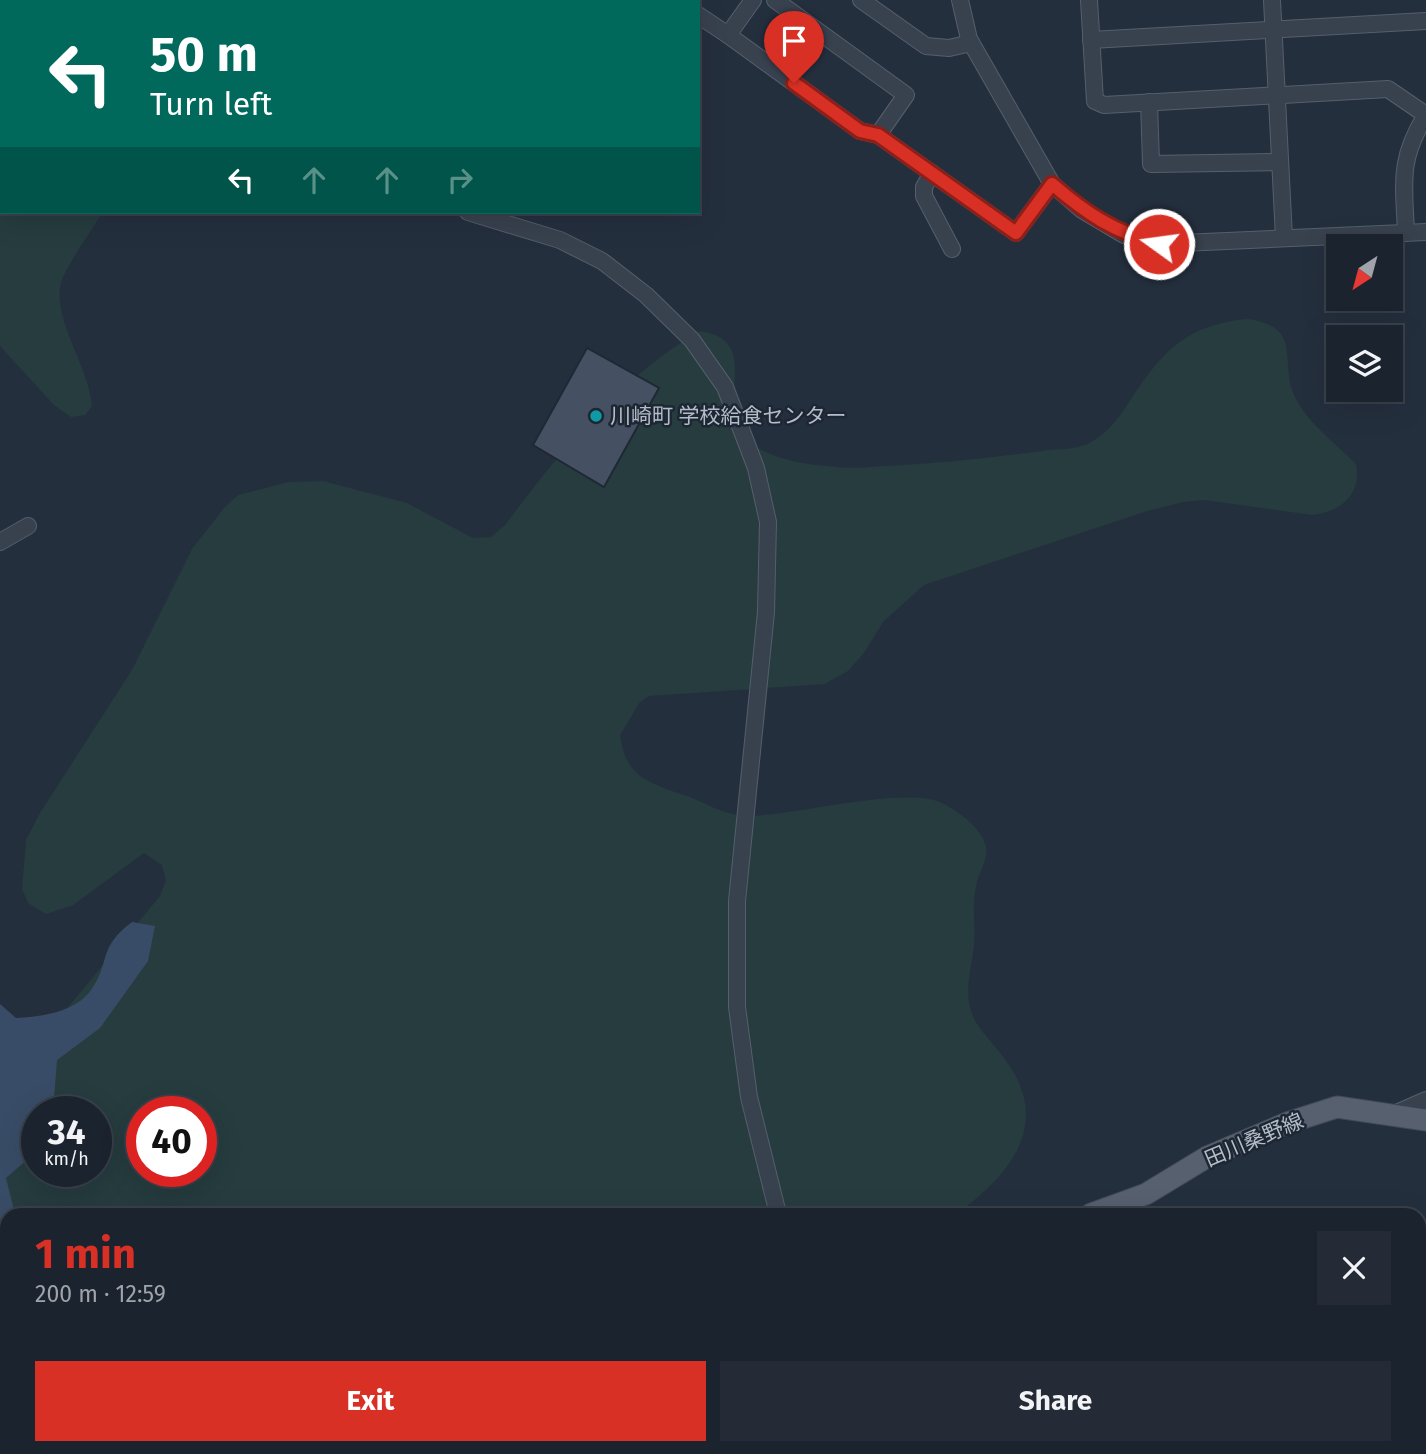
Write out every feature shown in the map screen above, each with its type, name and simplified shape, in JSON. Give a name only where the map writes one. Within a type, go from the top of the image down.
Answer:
[{"type":"main road","name":"田川桑野線","points":[[1108,1208],[1146,1194],[1208,1157],[1287,1123],[1336,1107],[1426,1120]]},
{"type":"street","points":[[728,35],[753,0]]},
{"type":"street","points":[[775,0],[906,95],[878,135]]},
{"type":"street","points":[[861,0],[926,46],[949,48],[971,43]]},
{"type":"street","points":[[960,0],[971,43],[1052,184],[1082,209],[1124,235],[1159,244],[1426,232]]},
{"type":"street","points":[[1089,0],[1095,101],[1104,105],[1388,89],[1426,115],[1410,141],[1404,166],[1406,233]]},
{"type":"street","points":[[1272,0],[1283,238]]},
{"type":"street","points":[[700,16],[860,131],[878,135],[1016,233],[1052,184]]},
{"type":"street","points":[[1091,40],[1426,21]]},
{"type":"street","points":[[1149,102],[1151,164],[1280,162]]},
{"type":"street","points":[[932,173],[924,187],[925,196],[951,249]]},
{"type":"street","points":[[475,214],[560,240],[602,261],[646,295],[692,340],[725,387],[756,468],[768,522],[766,612],[737,901],[737,1007],[750,1097],[777,1208]]},
{"type":"street","points":[[0,542],[28,526]]},
{"type":"street","points":[[1392,1115],[1426,1100]]},
{"type":"green space","points":[[0,214],[101,214],[66,270],[60,287],[62,316],[90,391],[92,406],[85,415],[71,417],[54,405],[0,346]]},
{"type":"green space","points":[[1247,319],[1266,323],[1277,330],[1284,339],[1291,387],[1302,410],[1356,464],[1356,484],[1347,500],[1332,510],[1312,515],[1205,500],[1183,502],[1147,511],[924,585],[883,622],[864,653],[848,671],[825,684],[649,696],[640,702],[620,735],[626,758],[638,774],[666,789],[730,813],[767,815],[877,799],[926,798],[955,811],[980,833],[986,851],[975,890],[969,1000],[975,1021],[1014,1072],[1026,1108],[1020,1144],[1011,1160],[1000,1176],[964,1208],[5,1208],[0,1191],[21,1135],[21,1187],[112,1187],[112,1096],[35,1096],[69,1006],[160,896],[166,880],[162,865],[144,853],[73,905],[46,914],[28,903],[22,889],[26,840],[40,813],[132,670],[192,549],[224,508],[238,495],[289,482],[323,481],[407,503],[473,538],[491,537],[505,525],[547,470],[618,393],[644,370],[700,331],[718,337],[729,346],[734,358],[733,403],[740,431],[758,448],[784,459],[825,466],[860,468],[1075,448],[1093,441],[1110,428],[1154,367],[1178,343],[1192,334],[1226,322]]},
{"type":"water","points":[[132,922],[155,926],[148,961],[100,1028],[57,1060],[54,1096],[21,1096],[21,1165],[6,1178],[14,1208],[0,1208],[0,1004],[16,1018],[46,1015],[76,1004],[97,980],[114,940]]},
{"type":"building","name":"川崎町 学校給食センター","points":[[587,348],[659,388],[604,487],[533,445]]},
{"type":"place","name":"川崎町 学校給食センター","points":[[596,416]]},
{"type":"route","points":[[794,83],[860,131],[878,135],[1016,233],[1052,184],[1082,209],[1124,235],[1159,244]]}]
